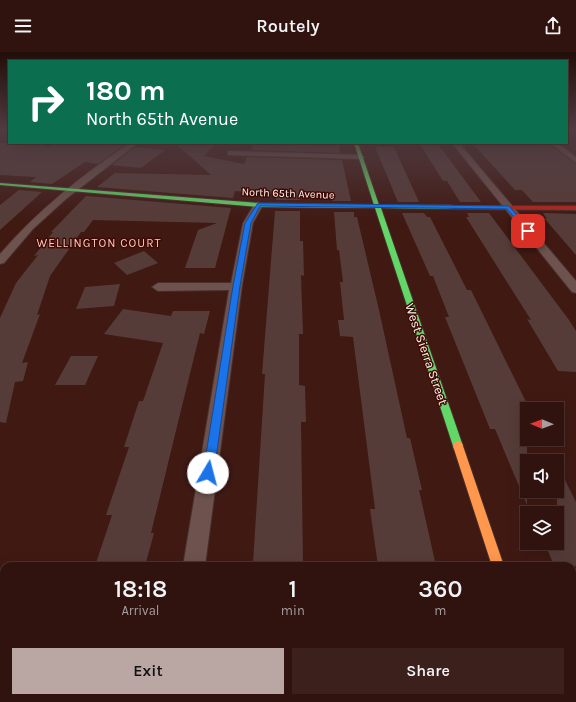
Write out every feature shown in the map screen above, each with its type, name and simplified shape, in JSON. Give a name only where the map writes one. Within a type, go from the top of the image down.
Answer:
[{"type":"street","points":[[0,261],[28,228],[68,191],[111,160]]},
{"type":"street","name":"West Sierra Street","points":[[362,160],[497,562]]},
{"type":"street","points":[[469,160],[576,289]]},
{"type":"street","name":"North 65th Avenue","points":[[0,184],[68,191],[258,205],[576,208]]},
{"type":"street","points":[[195,562],[236,286],[248,223],[258,205]]},
{"type":"street","points":[[158,287],[236,286]]},
{"type":"building","points":[[0,160],[103,160],[98,164],[85,162],[52,184],[30,182],[36,177],[0,175]]},
{"type":"building","points":[[118,160],[151,160],[141,168],[112,165]]},
{"type":"building","points":[[194,160],[226,160],[244,164],[246,160],[342,160],[351,201],[332,201],[331,193],[306,192],[306,195],[300,194],[300,200],[276,200],[276,194],[235,191],[233,198],[97,187],[115,173],[211,175]]},
{"type":"building","points":[[381,160],[400,160],[419,202],[398,202]]},
{"type":"building","points":[[430,160],[450,160],[481,202],[460,202],[447,181],[443,181]]},
{"type":"building","points":[[488,160],[571,160],[576,164],[576,202],[533,202],[522,190],[515,190]]},
{"type":"building","points":[[19,190],[42,192],[0,230],[0,205]]},
{"type":"building","points":[[86,196],[231,208],[215,268],[185,268],[198,230],[217,223],[93,220],[84,232],[81,232],[50,276],[37,315],[40,314],[22,363],[28,362],[23,381],[15,382],[6,423],[0,422],[0,318],[16,283],[38,255],[34,256],[53,232],[51,232]]},
{"type":"building","points":[[275,211],[300,211],[300,241],[303,241],[304,276],[301,275],[303,334],[299,334],[299,385],[305,386],[306,422],[301,422],[303,562],[253,562],[265,374],[262,374]]},
{"type":"building","points":[[334,212],[354,212],[354,217],[357,217],[379,310],[407,438],[410,438],[422,490],[419,490],[435,562],[377,562],[370,509],[375,509],[353,337],[340,336],[338,320],[344,320],[340,282],[343,282],[339,250],[337,250]]},
{"type":"building","points":[[402,213],[424,213],[427,217],[430,217],[467,290],[471,290],[526,402],[520,402],[520,446],[527,446],[527,454],[520,454],[520,488],[495,429],[490,429],[445,317],[449,317],[433,276],[430,276]]},
{"type":"building","points":[[467,213],[489,213],[569,320],[576,331],[576,372],[558,371],[527,319],[531,320],[466,217],[469,217]]},
{"type":"building","points":[[543,213],[576,214],[576,255],[544,218],[547,219]]},
{"type":"building","points":[[144,251],[158,263],[127,275],[114,263]]},
{"type":"building","points":[[120,284],[114,306],[76,309],[85,287]]},
{"type":"building","points":[[123,309],[171,316],[173,311],[210,311],[204,334],[200,333],[151,533],[154,533],[146,562],[96,562],[112,515],[106,515],[129,447],[124,447],[139,401],[143,401],[163,343],[104,334]]},
{"type":"building","points":[[71,356],[98,356],[85,385],[55,385]]},
{"type":"building","points":[[564,478],[576,502],[576,562],[552,562],[548,550],[564,550],[564,506],[557,506],[557,498],[564,498]]},
{"type":"building","points":[[524,498],[527,498],[527,505]]},
{"type":"traffic: fast","points":[[362,160],[458,446]]},
{"type":"traffic: fast","points":[[0,184],[258,205],[451,207]]},
{"type":"traffic: slow","points":[[458,446],[497,562]]},
{"type":"traffic: jam","points":[[451,207],[576,208]]},
{"type":"district","name":"WELLINGTON COURT","points":[[99,243]]},
{"type":"route","points":[[208,473],[236,286],[248,223],[258,205],[509,208],[528,231]]}]
